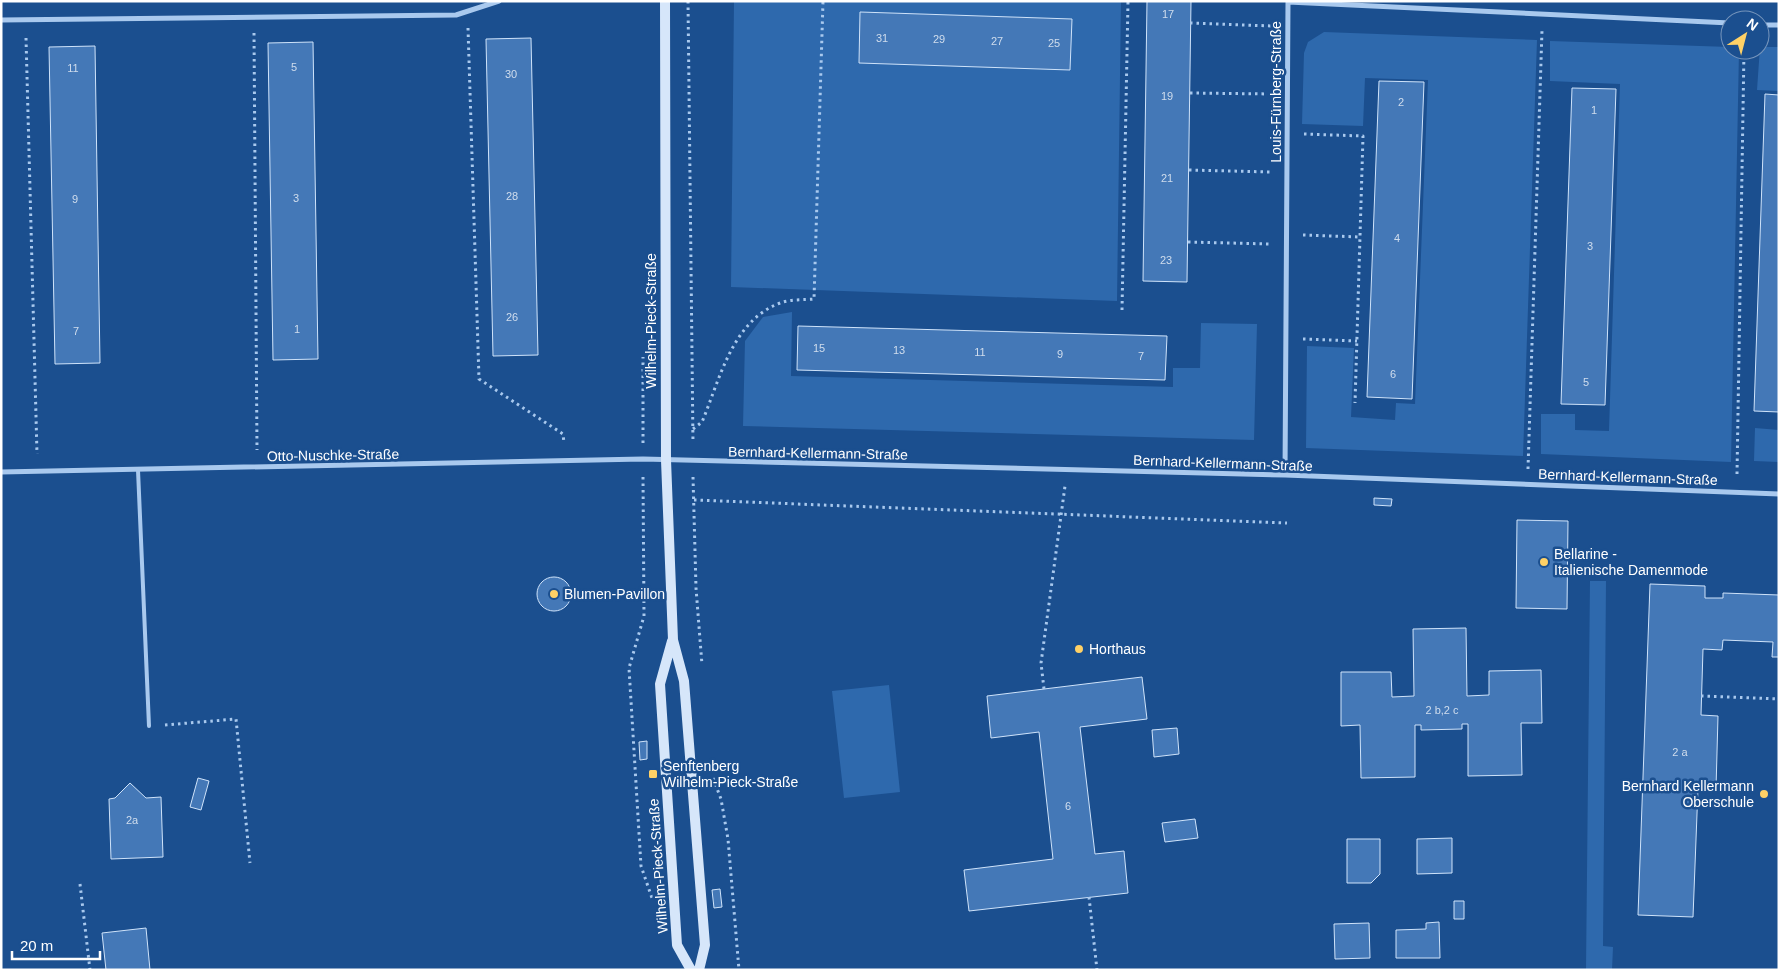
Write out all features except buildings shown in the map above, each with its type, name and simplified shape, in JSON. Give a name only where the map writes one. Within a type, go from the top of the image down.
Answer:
[{"type":"main road","name":"Wilhelm-Pieck-Straße","points":[[665,1],[666,460],[673,640],[684,682],[705,945],[699,970]]},
{"type":"main road","name":"Wilhelm-Pieck-Straße","points":[[673,640],[660,684],[678,945],[691,970]]},
{"type":"street","points":[[1,20],[456,15],[499,1]]},
{"type":"street","name":"Louis-Fürnberg-Straße","points":[[1285,476],[1288,133],[1287,2],[1720,23]]},
{"type":"street","name":"Bernhard-Kellermann-Straße","points":[[666,460],[1285,476],[1779,494]]},
{"type":"street","name":"Otto-Nuschke-Straße","points":[[1,472],[666,460]]},
{"type":"lane","points":[[138,470],[149,726]]},
{"type":"path","points":[[688,1],[692,430],[696,588],[703,670]]},
{"type":"path","points":[[692,430],[702,422],[736,339],[756,315],[781,302],[814,299],[823,1]]},
{"type":"path","points":[[1122,310],[1128,1]]},
{"type":"path","points":[[1528,484],[1542,14]]},
{"type":"path","points":[[456,15],[468,26],[479,379],[563,434],[566,461]]},
{"type":"path","points":[[254,17],[257,468]]},
{"type":"path","points":[[26,20],[37,472]]},
{"type":"path","points":[[1190,23],[1288,26]]},
{"type":"path","points":[[1736,492],[1744,60]]},
{"type":"path","points":[[1190,93],[1288,95]]},
{"type":"path","points":[[1288,133],[1364,136],[1355,403]]},
{"type":"path","points":[[1189,170],[1287,173]]},
{"type":"path","points":[[1287,235],[1360,237]]},
{"type":"path","points":[[1188,242],[1287,245]]},
{"type":"path","points":[[1287,338],[1357,341]]},
{"type":"path","points":[[1044,689],[1041,663],[1067,470]]},
{"type":"path","points":[[694,500],[1286,523]]},
{"type":"path","points":[[1701,696],[1779,698]]},
{"type":"path","points":[[149,726],[236,719],[250,863]]},
{"type":"path","points":[[712,776],[721,799],[728,839],[739,970]]},
{"type":"path","points":[[80,884],[90,970]]},
{"type":"path","points":[[1089,897],[1098,970]]},
{"type":"shaded area","points":[[734,1],[1121,1],[1117,301],[731,287]],"holes":[[[861,12],[1071,19],[1070,69],[859,63]]]},
{"type":"shaded area","points":[[1324,32],[1537,40],[1523,456],[1306,448],[1307,346],[1354,348],[1351,417],[1395,420],[1396,403],[1415,404],[1428,80],[1365,78],[1363,126],[1302,124],[1304,53],[1308,42]]},
{"type":"shaded area","points":[[1550,41],[1720,47],[1720,60],[1739,60],[1731,462],[1541,454],[1541,414],[1575,414],[1575,430],[1609,431],[1620,84],[1550,81]]},
{"type":"shaded area","points":[[1770,47],[1779,47],[1779,91],[1757,90],[1759,60],[1770,60]]},
{"type":"shaded area","points":[[792,312],[791,376],[1173,387],[1173,368],[1200,368],[1201,323],[1257,324],[1254,440],[743,426],[745,341],[763,317]]},
{"type":"shaded area","points":[[1755,428],[1779,430],[1779,462],[1754,461]]},
{"type":"shaded area","points":[[1590,581],[1606,581],[1603,946],[1613,947],[1612,970],[1586,970]]},
{"type":"shaded area","points":[[889,685],[900,792],[844,798],[832,691]]},
{"type":"place","name":"Bellarine - Italienische Damenmode","points":[[1544,562]]},
{"type":"place","name":"Blumen-Pavillon","points":[[554,594]]},
{"type":"place","name":"Horthaus","points":[[1079,649]]},
{"type":"place","name":"Senftenberg Wilhelm-Pieck-Straße","points":[[653,774]]},
{"type":"place","name":"Bernhard Kellermann Oberschule","points":[[1764,794]]}]
